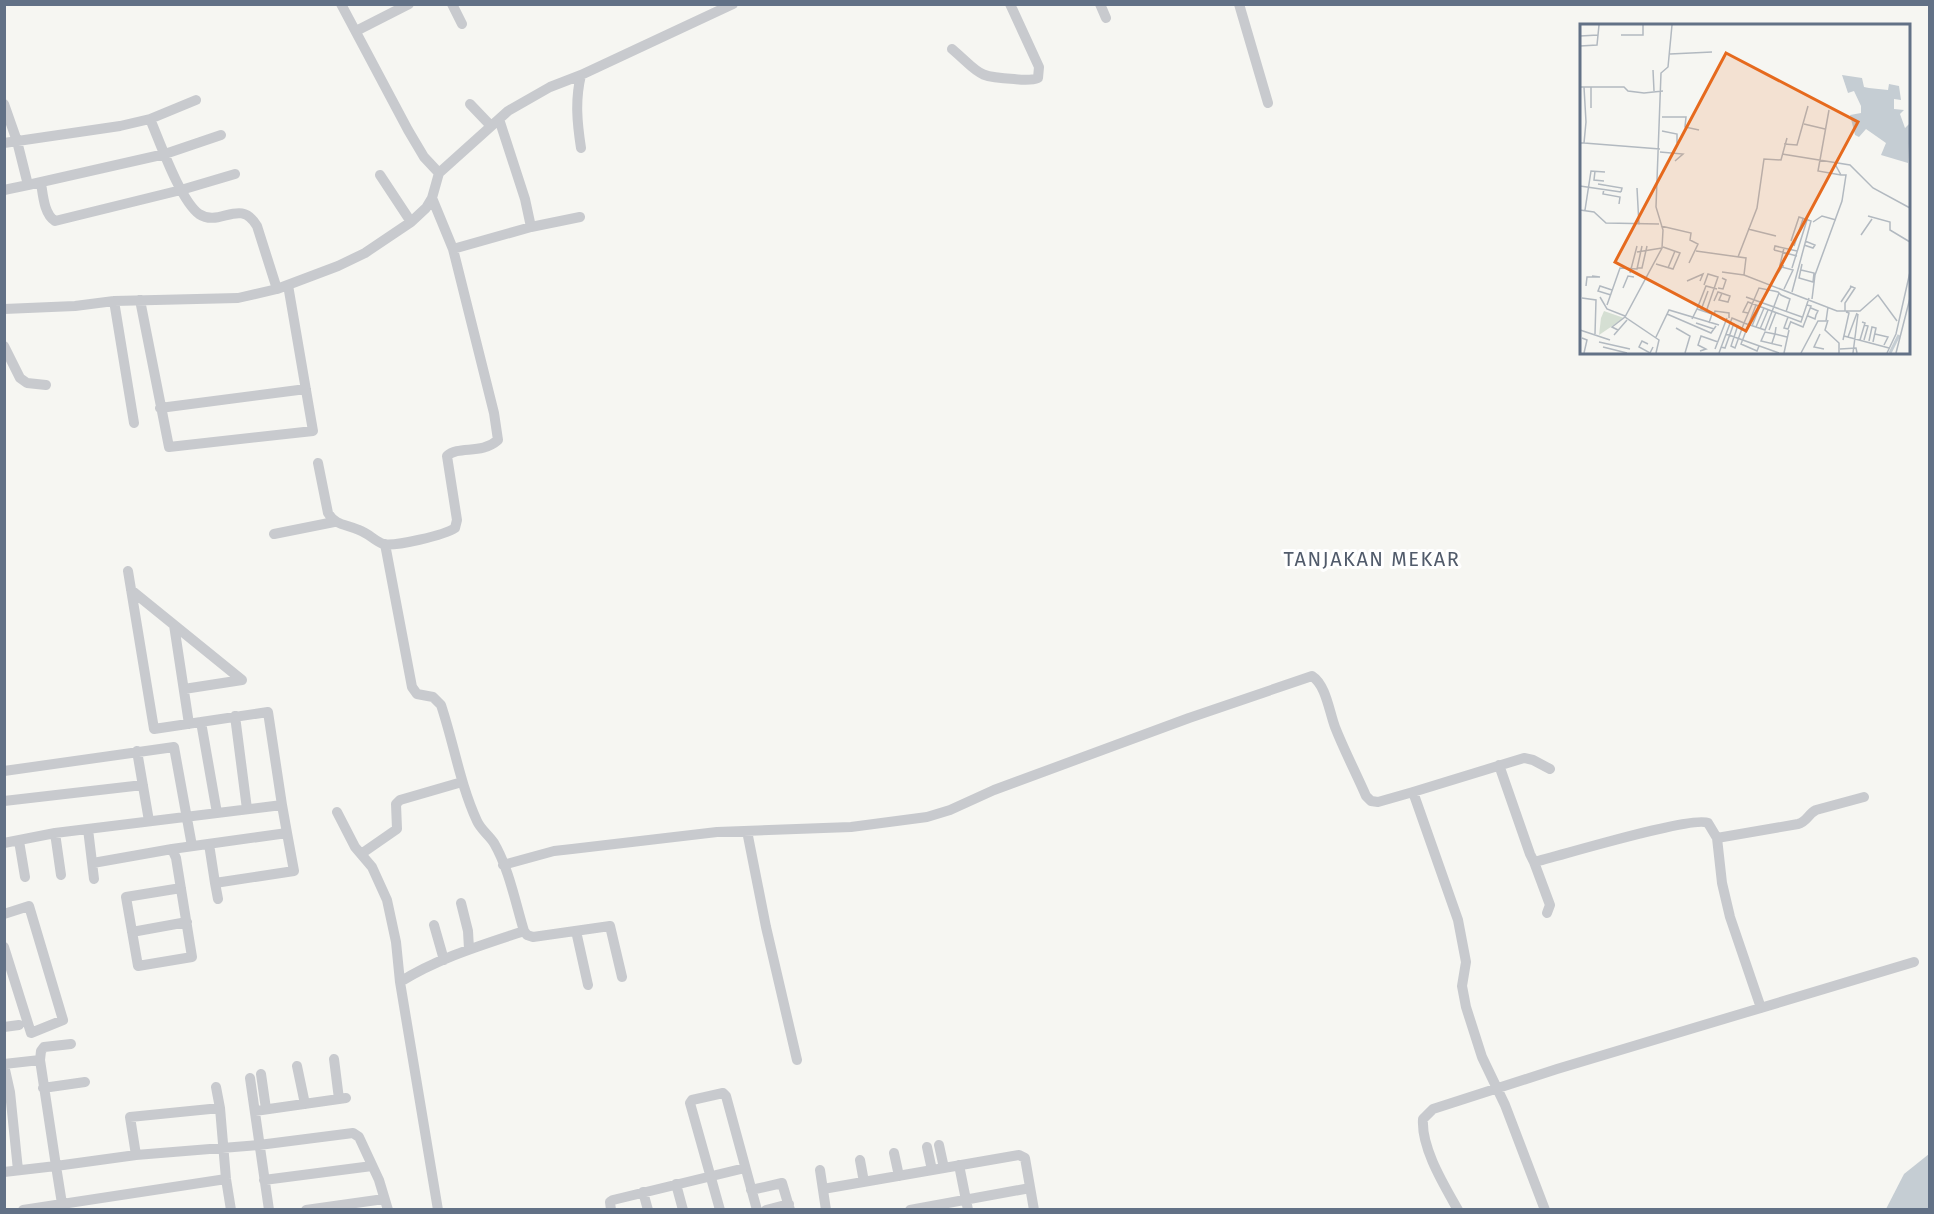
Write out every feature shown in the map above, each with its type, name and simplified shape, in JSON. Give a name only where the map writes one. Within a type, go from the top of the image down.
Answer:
[{"type":"street","points":[[341,4],[413,139],[424,157],[440,173]]},
{"type":"street","points":[[356,31],[409,4]]},
{"type":"street","points":[[452,4],[462,24]]},
{"type":"street","points":[[4,309],[75,306],[114,301],[238,298],[277,289],[338,266],[365,253],[411,222],[426,208],[432,198],[440,173],[495,122],[550,87],[581,75],[733,4]]},
{"type":"street","points":[[952,49],[974,70],[984,76],[1020,80],[1038,78],[1039,67],[1010,4]]},
{"type":"street","points":[[1100,4],[1106,18]]},
{"type":"street","points":[[1239,4],[1268,103]]},
{"type":"street","points":[[581,75],[577,94],[577,122],[581,148]]},
{"type":"street","points":[[4,143],[120,126],[150,119],[196,100]]},
{"type":"street","points":[[4,104],[18,141],[28,186]]},
{"type":"street","points":[[470,104],[495,122],[525,198],[531,227]]},
{"type":"street","points":[[150,119],[181,190],[201,215],[211,217],[245,213],[252,218],[257,226],[277,289]]},
{"type":"street","points":[[4,190],[165,154],[221,135]]},
{"type":"street","points":[[41,183],[47,213],[55,221],[181,190],[235,174]]},
{"type":"street","points":[[380,175],[411,222]]},
{"type":"street","points":[[274,534],[334,522],[357,528],[384,544],[438,536],[455,528],[457,520],[447,456],[456,452],[480,450],[498,440],[494,413],[453,249],[432,198]]},
{"type":"street","points":[[453,249],[531,227],[580,217]]},
{"type":"street","points":[[140,300],[169,447],[313,431],[288,285]]},
{"type":"street","points":[[114,301],[134,423]]},
{"type":"street","points":[[4,345],[20,378],[27,383],[46,385]]},
{"type":"street","points":[[160,408],[306,389]]},
{"type":"street","points":[[318,463],[328,513],[334,522]]},
{"type":"street","points":[[384,544],[412,687],[417,694],[433,697],[441,705],[462,782],[476,820],[493,841],[504,865],[524,931],[533,937],[610,926],[622,977]]},
{"type":"street","points":[[128,571],[154,729],[268,712],[294,871],[215,883]]},
{"type":"street","points":[[131,590],[242,680],[184,689]]},
{"type":"street","points":[[174,625],[184,689],[195,723],[217,813]]},
{"type":"street","points":[[504,865],[554,851],[717,832],[851,826],[927,817],[1189,718],[1312,676],[1322,688],[1335,728],[1368,800],[1378,802],[1524,758],[1533,759],[1550,769]]},
{"type":"street","points":[[235,716],[247,809]]},
{"type":"street","points":[[171,727],[192,846]]},
{"type":"street","points":[[4,771],[174,747]]},
{"type":"street","points":[[137,751],[149,821]]},
{"type":"street","points":[[1499,765],[1550,905],[1547,914]]},
{"type":"street","points":[[361,854],[397,829],[396,804],[400,800],[462,782]]},
{"type":"street","points":[[4,801],[143,785]]},
{"type":"street","points":[[1413,792],[1458,920],[1466,962],[1462,986],[1463,995],[1482,1057],[1545,1209]]},
{"type":"street","points":[[1717,838],[1798,824],[1806,821],[1816,810],[1864,797]]},
{"type":"street","points":[[4,843],[55,833],[282,804]]},
{"type":"street","points":[[337,812],[355,847],[372,867],[387,900],[396,942],[400,982],[438,1209]]},
{"type":"street","points":[[1534,862],[1644,833],[1698,821],[1708,823],[1717,838],[1722,883],[1730,917],[1761,1008]]},
{"type":"street","points":[[88,829],[94,879]]},
{"type":"street","points":[[747,831],[797,1060]]},
{"type":"street","points":[[55,833],[61,875]]},
{"type":"street","points":[[93,863],[287,833]]},
{"type":"street","points":[[19,841],[25,878]]},
{"type":"street","points":[[209,844],[218,899]]},
{"type":"street","points":[[172,849],[176,858],[187,922],[192,957],[138,966],[126,897],[181,888]]},
{"type":"street","points":[[461,903],[468,931],[469,950]]},
{"type":"street","points":[[4,914],[29,906],[63,1020],[31,1033],[4,947]]},
{"type":"street","points":[[132,932],[187,922]]},
{"type":"street","points":[[434,925],[444,960]]},
{"type":"street","points":[[400,982],[420,969],[524,931]]},
{"type":"street","points":[[576,932],[588,986]]},
{"type":"street","points":[[1458,1209],[1433,1161],[1426,1139],[1423,1119],[1440,1106],[1914,962]]},
{"type":"street","points":[[4,1027],[19,1025]]},
{"type":"street","points":[[63,1207],[40,1060],[44,1047],[71,1044]]},
{"type":"street","points":[[261,1110],[342,1098],[334,1059]]},
{"type":"street","points":[[18,1170],[9,1134],[4,1064],[40,1060]]},
{"type":"street","points":[[297,1066],[305,1104]]},
{"type":"street","points":[[255,1076],[261,1110],[259,1145],[269,1209]]},
{"type":"street","points":[[43,1088],[84,1082]]},
{"type":"street","points":[[216,1087],[231,1209]]},
{"type":"street","points":[[720,1209],[690,1102],[723,1093],[757,1209]]},
{"type":"street","points":[[135,1155],[130,1117],[220,1108]]},
{"type":"street","points":[[4,1172],[135,1155],[259,1145],[353,1133],[359,1137],[379,1180],[386,1204],[306,1209]]},
{"type":"street","points":[[939,1145],[944,1168]]},
{"type":"street","points":[[927,1147],[932,1170]]},
{"type":"street","points":[[894,1154],[899,1176]]},
{"type":"street","points":[[823,1189],[1016,1155],[1023,1156],[1034,1209]]},
{"type":"street","points":[[860,1160],[864,1182]]},
{"type":"street","points":[[960,1165],[967,1204]]},
{"type":"street","points":[[264,1180],[372,1166]]},
{"type":"street","points":[[611,1209],[611,1200],[745,1168]]},
{"type":"street","points":[[820,1170],[826,1209]]},
{"type":"street","points":[[24,1209],[63,1207],[226,1179]]},
{"type":"street","points":[[751,1190],[782,1183],[789,1207],[766,1209]]},
{"type":"street","points":[[676,1184],[683,1209]]},
{"type":"street","points":[[910,1209],[967,1204],[1030,1188]]},
{"type":"street","points":[[643,1192],[648,1209]]},
{"type":"shaded area","points":[[1929,1154],[1929,1209],[1886,1209],[1904,1174]]},
{"type":"district","name":"TANJAKAN MEKAR","points":[[1372,559]]}]
